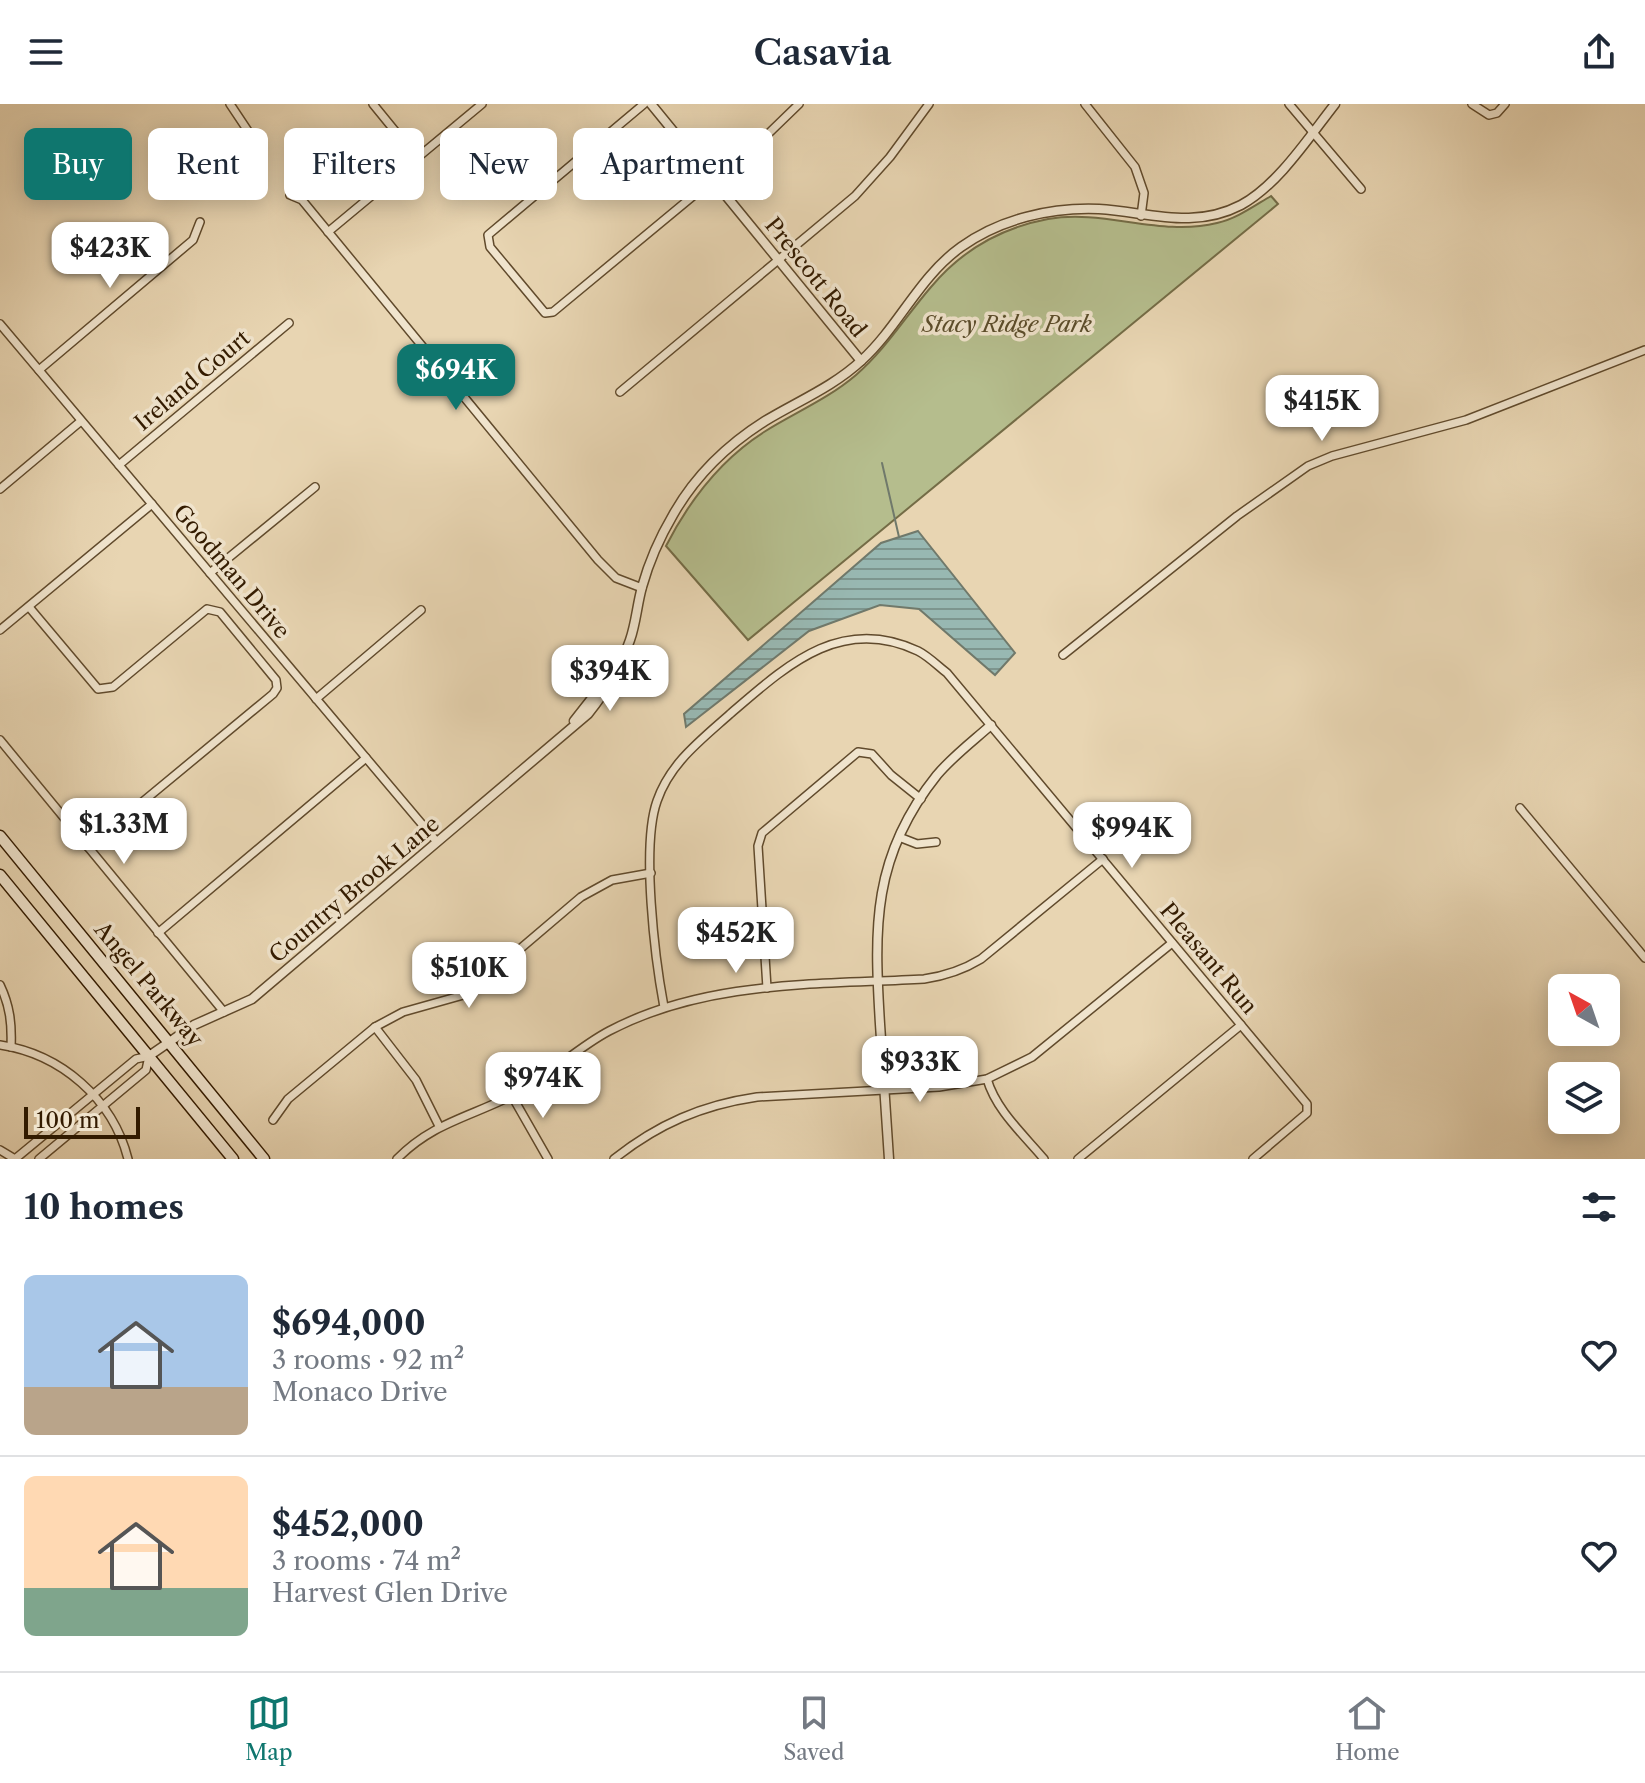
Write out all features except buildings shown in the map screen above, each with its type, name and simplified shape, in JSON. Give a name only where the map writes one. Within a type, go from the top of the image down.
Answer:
[{"type":"main road","name":"Angel Parkway","points":[[0,836],[264,1159]]},
{"type":"main road","name":"Angel Parkway","points":[[0,875],[233,1159]]},
{"type":"street","points":[[230,104],[246,128]]},
{"type":"street","points":[[373,104],[393,128]]},
{"type":"street","points":[[424,152],[482,104]]},
{"type":"street","points":[[615,128],[644,104]]},
{"type":"street","name":"Prescott Road","points":[[651,104],[671,128]]},
{"type":"street","points":[[773,129],[799,104]]},
{"type":"street","points":[[620,392],[864,186],[907,137],[929,104]]},
{"type":"street","points":[[1085,104],[1135,167],[1144,193],[1141,216]]},
{"type":"street","points":[[1289,104],[1361,189]]},
{"type":"street","name":"Country Brook Lane","points":[[15,1159],[136,1059],[149,1056],[194,1025],[252,999],[569,729],[582,708],[616,669],[630,640],[642,588],[672,516],[705,470],[745,434],[813,396],[861,361],[932,272],[962,246],[1018,219],[1059,210],[1100,210],[1198,219],[1228,211],[1267,186],[1335,104]]},
{"type":"street","points":[[1472,104],[1483,113],[1492,115],[1505,104]]},
{"type":"street","points":[[573,163],[493,229],[488,237],[490,247],[540,310],[551,314],[689,200]]},
{"type":"street","points":[[302,200],[598,560],[616,578],[642,588]]},
{"type":"street","points":[[328,232],[366,200]]},
{"type":"street","name":"Prescott Road","points":[[730,200],[861,361]]},
{"type":"street","points":[[39,370],[193,240],[200,222]]},
{"type":"street","name":"Ireland Court","points":[[119,465],[289,323]]},
{"type":"street","name":"Goodman Drive","points":[[0,324],[437,842]]},
{"type":"street","points":[[0,340],[8,334]]},
{"type":"street","points":[[1063,655],[1237,516],[1308,466],[1332,456],[1466,420],[1645,350]]},
{"type":"street","points":[[0,489],[81,421]]},
{"type":"street","points":[[210,573],[315,487]]},
{"type":"street","points":[[0,630],[152,504]]},
{"type":"street","points":[[29,607],[98,689],[113,687],[202,610],[211,608],[220,612],[274,677],[277,685],[273,694],[88,847]]},
{"type":"street","points":[[316,699],[421,610]]},
{"type":"street","name":"Pleasant Run","points":[[651,873],[652,818],[662,788],[673,769],[696,744],[770,681],[812,651],[839,642],[869,639],[895,643],[920,652],[947,673],[1307,1104],[1308,1109],[1299,1122],[1253,1159]]},
{"type":"street","points":[[889,1159],[877,982],[879,902],[899,837],[921,799],[950,762],[991,725]]},
{"type":"street","points":[[0,740],[224,1012]]},
{"type":"street","points":[[767,988],[759,839],[766,827],[849,757],[863,751],[872,754],[891,775],[921,799]]},
{"type":"street","points":[[158,933],[366,758]]},
{"type":"street","points":[[1520,808],[1645,958]]},
{"type":"street","points":[[899,837],[917,844],[936,842]]},
{"type":"street","points":[[397,1159],[418,1139],[439,1126],[512,1096],[607,1032],[664,1007],[724,992],[924,979],[965,968],[981,959],[1103,859]]},
{"type":"street","points":[[273,1120],[288,1099],[375,1027],[403,1012],[467,994],[581,897],[612,880],[651,873],[664,1007]]},
{"type":"street","points":[[614,1159],[671,1121],[728,1101],[939,1087],[987,1079],[1032,1057],[1172,943]]},
{"type":"street","points":[[0,985],[12,1020],[11,1047]]},
{"type":"street","points":[[1078,1159],[1241,1025]]},
{"type":"street","points":[[375,1027],[416,1080],[439,1126]]},
{"type":"street","points":[[0,1045],[55,1064],[93,1094],[120,1135],[128,1159]]},
{"type":"street","name":"Country Brook Lane","points":[[39,1159],[146,1070],[149,1056]]},
{"type":"street","points":[[987,1079],[991,1094],[1044,1159]]},
{"type":"street","points":[[512,1096],[548,1159]]},
{"type":"street","points":[[0,1150],[15,1159]]},
{"type":"green space","name":"Stacy Ridge Park","points":[[1271,196],[1278,204],[748,640],[666,546],[707,483],[733,455],[856,375],[886,344],[943,274],[983,242],[1030,223],[1069,217],[1175,227],[1217,223]]},
{"type":"water","points":[[918,531],[1015,653],[995,675],[919,609],[880,605],[809,631],[686,727],[684,714],[881,543]]},
{"type":"waterway","points":[[882,463],[899,537]]}]
